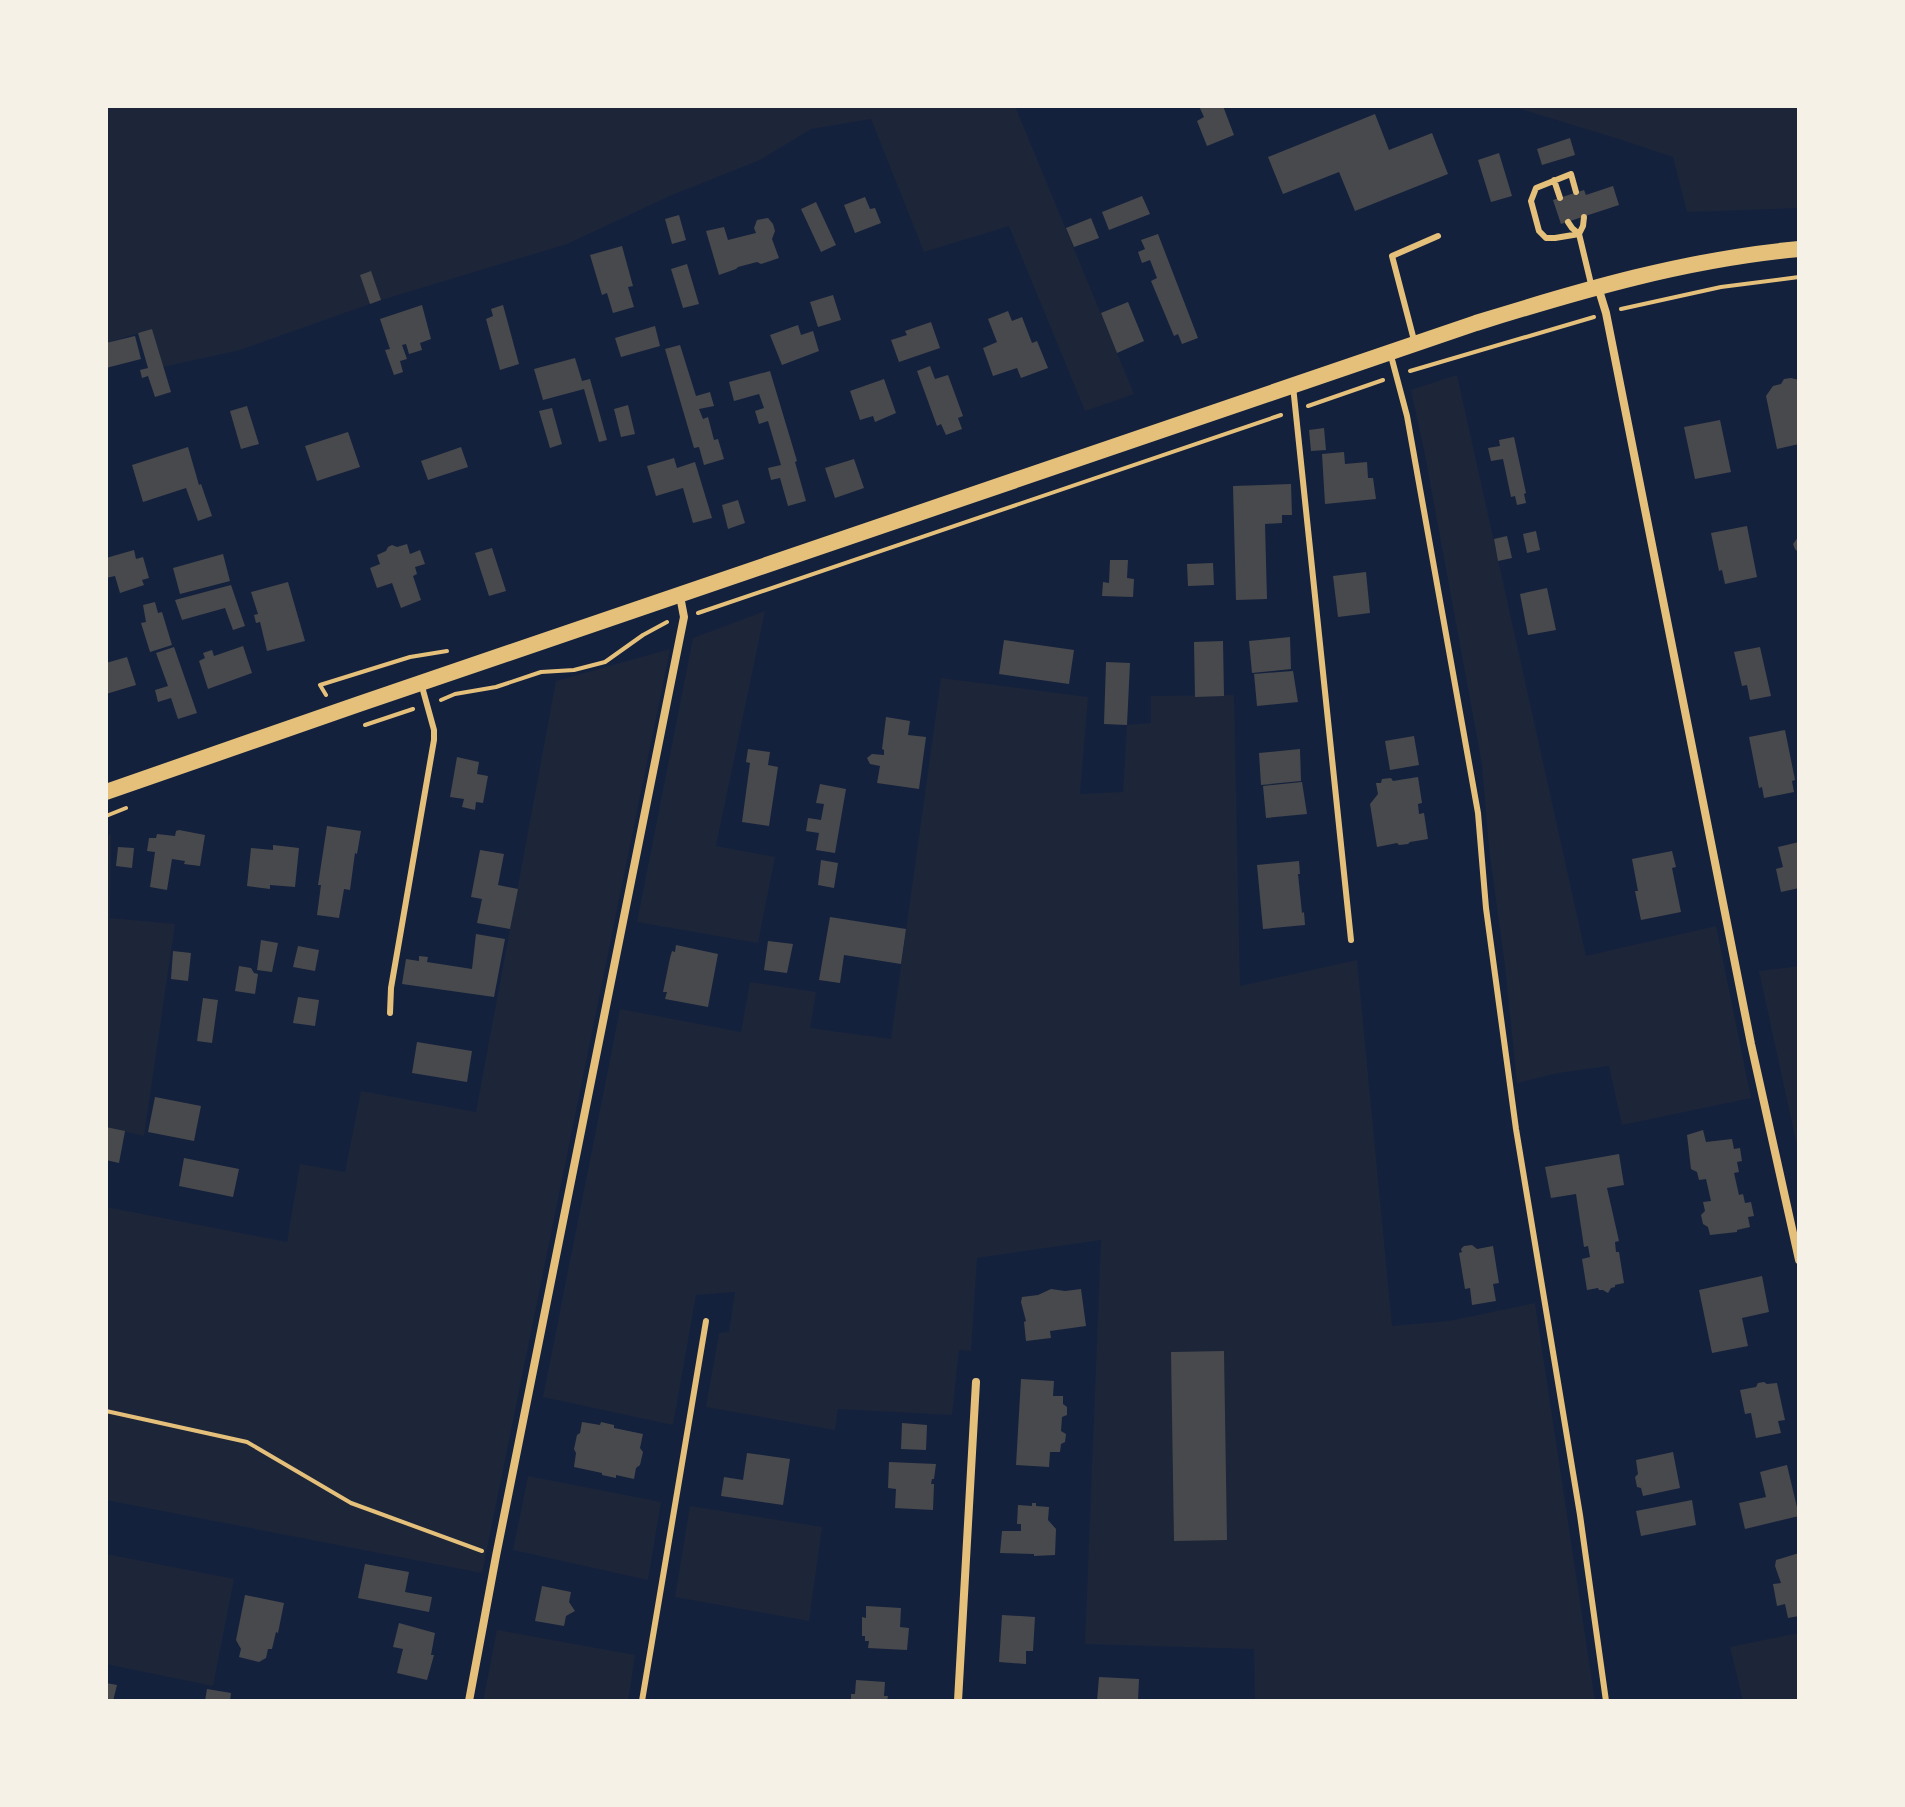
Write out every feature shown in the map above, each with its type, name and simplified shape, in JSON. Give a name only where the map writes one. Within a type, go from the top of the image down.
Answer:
[{"type":"main road","points":[[106,792],[1390,352],[1595,287],[1706,262],[1799,249]]},
{"type":"street","points":[[1595,287],[1606,313],[1751,1044],[1799,1260]]},
{"type":"street","points":[[469,1701],[684,617],[680,596]]},
{"type":"street","points":[[958,1701],[976,1382]]},
{"type":"lane","points":[[1576,192],[1571,174],[1536,188],[1531,201],[1539,231],[1546,238],[1579,234]]},
{"type":"lane","points":[[1554,180],[1560,198]]},
{"type":"lane","points":[[1579,234],[1584,217]]},
{"type":"lane","points":[[1568,222],[1579,234],[1595,287]]},
{"type":"lane","points":[[1415,344],[1392,256],[1438,236]]},
{"type":"lane","points":[[1390,352],[1407,416],[1478,813],[1486,908],[1516,1129],[1580,1515],[1606,1701]]},
{"type":"lane","points":[[1293,386],[1351,940]]},
{"type":"lane","points":[[390,1013],[391,988],[434,740],[421,683]]},
{"type":"lane","points":[[642,1701],[706,1321]]},
{"type":"path","points":[[455,694],[496,687],[541,672],[574,670],[605,662],[666,622],[1396,375],[1606,313],[1721,287],[1799,277]]},
{"type":"path","points":[[1441,348],[1448,367]]},
{"type":"path","points":[[334,713],[320,685],[410,657],[448,651],[450,656]]},
{"type":"path","points":[[106,1411],[247,1442],[351,1503],[496,1556]]},
{"type":"shaded area","points":[[106,106],[1015,106],[1134,394],[1085,411],[1009,226],[924,252],[871,119],[811,129],[760,160],[672,195],[567,244],[381,300],[240,350],[163,367],[152,329],[106,343]]},
{"type":"shaded area","points":[[1511,106],[1799,106],[1799,208],[1687,212],[1673,157]]},
{"type":"shaded area","points":[[1457,375],[1586,956],[1716,926],[1751,1098],[1622,1125],[1609,1066],[1517,1083],[1482,764],[1411,390]]},
{"type":"shaded area","points":[[765,611],[716,846],[775,857],[758,943],[637,922],[693,638]]},
{"type":"shaded area","points":[[670,649],[482,1573],[106,1500],[106,1207],[287,1242],[300,1164],[345,1172],[361,1091],[476,1112],[556,681]]},
{"type":"shaded area","points":[[941,678],[1088,697],[1080,794],[1123,792],[1127,725],[1151,723],[1151,696],[1234,695],[1240,986],[1357,960],[1392,1326],[1449,1321],[1535,1303],[1595,1701],[1255,1701],[1254,1649],[1085,1644],[1101,1240],[977,1258],[971,1351],[959,1350],[952,1415],[838,1409],[835,1430],[706,1407],[719,1333],[729,1332],[735,1292],[696,1295],[673,1425],[543,1397],[620,1009],[741,1032],[750,982],[816,992],[810,1028],[891,1039]]},
{"type":"shaded area","points":[[111,834],[110,918],[175,924],[144,1136],[106,1127],[106,836]]},
{"type":"shaded area","points":[[1799,966],[1799,1155],[1759,971]]},
{"type":"shaded area","points":[[528,1476],[661,1502],[648,1580],[513,1550]]},
{"type":"shaded area","points":[[690,1506],[822,1527],[809,1621],[675,1597]]},
{"type":"shaded area","points":[[106,1554],[234,1579],[213,1686],[106,1664]]},
{"type":"shaded area","points":[[497,1630],[635,1655],[628,1701],[483,1701]]},
{"type":"shaded area","points":[[1799,1633],[1799,1701],[1743,1701],[1730,1647]]},
{"type":"building","points":[[1199,106],[1223,106],[1234,135],[1207,146],[1197,121],[1204,117]]},
{"type":"building","points":[[1375,114],[1389,150],[1432,133],[1448,174],[1355,211],[1339,172],[1283,194],[1268,157]]},
{"type":"building","points":[[1570,138],[1575,155],[1542,165],[1537,149]]},
{"type":"building","points":[[1499,153],[1512,196],[1491,202],[1478,160]]},
{"type":"building","points":[[1613,186],[1619,205],[1561,224],[1553,200],[1584,190],[1586,195]]},
{"type":"building","points":[[1142,196],[1150,214],[1109,230],[1102,212]]},
{"type":"building","points":[[865,197],[870,209],[875,208],[881,223],[855,233],[844,205]]},
{"type":"building","points":[[816,202],[836,245],[821,252],[801,209]]},
{"type":"building","points":[[679,215],[686,240],[672,244],[665,219]]},
{"type":"building","points":[[768,218],[775,231],[772,239],[779,258],[738,267],[719,275],[706,231],[724,227],[728,240],[756,233],[757,220]]},
{"type":"building","points":[[1091,218],[1099,238],[1074,247],[1066,228]]},
{"type":"building","points":[[1158,234],[1198,338],[1182,344],[1178,334],[1174,336],[1151,281],[1157,278],[1150,260],[1142,263],[1138,252],[1145,249],[1141,240]]},
{"type":"building","points":[[622,246],[633,286],[628,287],[634,307],[613,313],[607,293],[602,295],[590,255]]},
{"type":"building","points":[[687,264],[699,304],[683,308],[671,269]]},
{"type":"building","points":[[371,271],[381,300],[370,304],[360,275]]},
{"type":"building","points":[[833,295],[841,320],[818,327],[810,302]]},
{"type":"building","points":[[1128,302],[1144,341],[1117,353],[1101,313]]},
{"type":"building","points":[[422,305],[431,339],[420,343],[422,350],[409,354],[406,344],[402,345],[407,359],[400,361],[403,372],[394,375],[385,350],[390,349],[380,319]]},
{"type":"building","points":[[503,305],[519,364],[500,370],[486,319],[493,316],[491,309]]},
{"type":"building","points":[[1008,311],[1012,321],[1022,317],[1032,343],[1037,341],[1048,368],[1021,378],[1017,368],[993,376],[983,348],[997,342],[988,319]]},
{"type":"building","points":[[931,322],[940,348],[899,362],[891,340],[907,335],[905,331]]},
{"type":"building","points":[[798,325],[801,335],[813,331],[819,351],[782,365],[770,335]]},
{"type":"building","points":[[655,326],[660,346],[621,357],[615,338]]},
{"type":"building","points":[[152,329],[171,392],[155,397],[148,376],[142,378],[140,370],[148,368],[138,333]]},
{"type":"building","points":[[135,336],[141,359],[106,368],[106,343]]},
{"type":"building","points":[[680,345],[696,396],[710,392],[714,406],[699,409],[703,419],[708,417],[714,440],[718,439],[724,459],[704,465],[699,447],[694,448],[665,349]]},
{"type":"building","points":[[575,358],[582,381],[590,379],[607,440],[599,442],[584,389],[543,400],[534,369]]},
{"type":"building","points":[[930,366],[935,379],[948,375],[963,416],[958,418],[962,429],[946,435],[941,424],[937,426],[917,371]]},
{"type":"building","points":[[770,371],[806,501],[788,506],[780,478],[771,480],[768,468],[781,465],[768,421],[759,424],[755,411],[764,408],[759,394],[734,401],[729,382]]},
{"type":"building","points":[[1791,378],[1799,380],[1799,444],[1777,449],[1766,396],[1773,386]]},
{"type":"building","points":[[884,379],[896,413],[875,422],[873,416],[860,420],[850,391]]},
{"type":"building","points":[[628,405],[635,434],[621,437],[614,409]]},
{"type":"building","points":[[247,406],[259,444],[241,449],[230,411]]},
{"type":"building","points":[[552,408],[562,444],[550,448],[539,411]]},
{"type":"building","points":[[1720,420],[1731,472],[1695,479],[1684,427]]},
{"type":"building","points":[[1324,428],[1326,450],[1311,451],[1309,430]]},
{"type":"building","points":[[348,432],[360,467],[317,481],[305,446]]},
{"type":"building","points":[[1514,437],[1526,493],[1526,503],[1517,505],[1515,496],[1511,497],[1503,459],[1491,461],[1488,448],[1500,446],[1499,440]]},
{"type":"building","points":[[188,447],[212,516],[198,521],[186,488],[143,502],[132,465]]},
{"type":"building","points":[[461,447],[468,467],[428,480],[421,461]]},
{"type":"building","points":[[1344,452],[1345,464],[1367,462],[1368,478],[1373,478],[1376,499],[1325,504],[1322,454]]},
{"type":"building","points":[[674,458],[677,468],[695,462],[712,518],[693,523],[683,488],[656,496],[647,466]]},
{"type":"building","points":[[854,459],[864,488],[835,498],[825,468]]},
{"type":"building","points":[[1291,484],[1292,515],[1282,515],[1282,523],[1265,524],[1267,599],[1236,600],[1233,486]]},
{"type":"building","points":[[738,500],[745,523],[728,529],[722,505]]},
{"type":"building","points":[[1747,526],[1757,577],[1725,584],[1711,533]]},
{"type":"building","points":[[1536,531],[1540,550],[1527,553],[1523,534]]},
{"type":"building","points":[[1507,536],[1512,558],[1498,561],[1494,539]]},
{"type":"building","points":[[1799,536],[1799,553],[1793,544]]},
{"type":"building","points":[[407,544],[410,554],[420,550],[425,564],[415,567],[417,574],[413,576],[421,600],[401,608],[392,583],[377,588],[370,568],[380,564],[377,555],[388,547]]},
{"type":"building","points":[[492,548],[506,591],[489,596],[475,553]]},
{"type":"building","points":[[134,550],[136,559],[143,557],[149,578],[142,580],[144,585],[120,593],[115,576],[106,578],[106,558]]},
{"type":"building","points":[[223,554],[230,581],[180,594],[173,568]]},
{"type":"building","points":[[1110,560],[1128,560],[1127,578],[1134,579],[1133,597],[1102,596],[1103,582],[1109,583]]},
{"type":"building","points":[[1213,563],[1214,585],[1188,586],[1187,564]]},
{"type":"building","points":[[1366,572],[1370,613],[1338,617],[1333,576]]},
{"type":"building","points":[[288,582],[305,641],[267,651],[260,622],[256,623],[254,615],[258,614],[251,592]]},
{"type":"building","points":[[231,585],[245,626],[233,630],[225,608],[182,620],[175,600]]},
{"type":"building","points":[[1547,588],[1556,630],[1528,635],[1520,594]]},
{"type":"building","points":[[155,602],[158,613],[162,612],[172,645],[150,652],[141,623],[146,622],[143,605]]},
{"type":"building","points":[[1290,637],[1291,669],[1252,673],[1249,641]]},
{"type":"building","points":[[1004,640],[1074,650],[1069,684],[999,674]]},
{"type":"building","points":[[1223,641],[1224,696],[1195,697],[1194,642]]},
{"type":"building","points":[[243,646],[252,673],[208,689],[199,661],[205,658],[203,653],[212,650],[214,656]]},
{"type":"building","points":[[174,647],[197,713],[178,719],[171,698],[158,702],[155,690],[168,686],[156,653]]},
{"type":"building","points":[[1760,647],[1771,696],[1750,700],[1747,685],[1742,686],[1734,652]]},
{"type":"building","points":[[127,657],[136,685],[106,694],[106,663]]},
{"type":"building","points":[[1106,662],[1130,663],[1127,725],[1104,724]]},
{"type":"building","points":[[1293,671],[1298,702],[1257,706],[1254,674]]},
{"type":"building","points":[[886,717],[910,721],[908,735],[926,737],[919,789],[877,783],[880,766],[870,764],[867,758],[872,754],[884,755]]},
{"type":"building","points":[[1785,730],[1795,780],[1792,781],[1794,792],[1764,798],[1762,787],[1759,788],[1749,737]]},
{"type":"building","points":[[1414,736],[1419,765],[1390,770],[1385,741]]},
{"type":"building","points":[[748,749],[770,752],[768,765],[778,767],[769,826],[742,822],[750,763],[746,762]]},
{"type":"building","points":[[1300,749],[1301,781],[1261,785],[1259,753]]},
{"type":"building","points":[[457,757],[479,762],[477,774],[488,776],[483,803],[476,802],[475,810],[462,807],[464,799],[450,797]]},
{"type":"building","points":[[1418,777],[1422,803],[1418,804],[1419,814],[1424,813],[1428,839],[1377,847],[1370,804],[1378,794],[1376,783],[1381,783],[1382,779],[1391,778],[1393,781]]},
{"type":"building","points":[[1302,782],[1307,814],[1266,818],[1263,786]]},
{"type":"building","points":[[820,784],[846,789],[835,853],[816,850],[819,833],[806,831],[808,818],[821,820],[824,804],[816,803]]},
{"type":"building","points":[[327,826],[361,831],[350,890],[344,889],[339,918],[317,915]]},
{"type":"building","points":[[179,830],[205,835],[200,866],[172,859],[167,890],[150,887],[155,852],[147,851],[149,838],[156,838],[157,834],[175,836]]},
{"type":"building","points":[[1799,842],[1799,888],[1781,892],[1776,869],[1783,867],[1778,847]]},
{"type":"building","points":[[273,845],[299,848],[295,887],[270,885],[270,889],[247,886],[251,848],[273,850]]},
{"type":"building","points":[[118,847],[134,848],[132,868],[116,866]]},
{"type":"building","points":[[480,850],[504,854],[498,885],[518,889],[510,929],[477,923],[482,899],[471,897]]},
{"type":"building","points":[[1672,851],[1676,867],[1672,868],[1681,912],[1641,920],[1632,859]]},
{"type":"building","points":[[821,860],[838,863],[834,888],[818,885]]},
{"type":"building","points":[[1299,861],[1305,925],[1263,929],[1257,865]]},
{"type":"building","points":[[830,917],[906,929],[901,964],[844,955],[840,983],[819,980]]},
{"type":"building","points":[[476,934],[505,939],[494,997],[402,984],[406,959],[419,961],[419,956],[428,957],[427,962],[472,969]]},
{"type":"building","points":[[261,940],[278,943],[272,972],[257,970]]},
{"type":"building","points":[[768,941],[793,944],[787,973],[764,970]]},
{"type":"building","points":[[676,945],[718,954],[708,1007],[665,999],[667,992],[663,992]]},
{"type":"building","points":[[298,946],[319,950],[315,971],[293,967]]},
{"type":"building","points":[[173,951],[191,953],[188,981],[171,979]]},
{"type":"building","points":[[239,966],[251,968],[258,974],[255,994],[235,991]]},
{"type":"building","points":[[298,997],[319,1000],[315,1026],[293,1023]]},
{"type":"building","points":[[203,998],[218,1000],[212,1043],[197,1041]]},
{"type":"building","points":[[417,1042],[472,1051],[467,1082],[412,1073]]},
{"type":"building","points":[[155,1097],[201,1106],[194,1141],[148,1132]]},
{"type":"building","points":[[106,1127],[125,1131],[119,1163],[106,1160]]},
{"type":"building","points":[[1703,1130],[1706,1142],[1732,1139],[1734,1149],[1740,1148],[1742,1161],[1737,1162],[1739,1172],[1734,1173],[1739,1195],[1743,1194],[1745,1203],[1751,1202],[1754,1216],[1748,1217],[1750,1227],[1710,1235],[1708,1227],[1703,1224],[1703,1202],[1711,1201],[1706,1179],[1699,1180],[1697,1172],[1691,1169],[1687,1135]]},
{"type":"building","points":[[1619,1154],[1624,1185],[1607,1188],[1619,1241],[1615,1242],[1616,1252],[1619,1252],[1624,1283],[1615,1285],[1608,1293],[1598,1288],[1587,1290],[1582,1259],[1590,1257],[1588,1246],[1584,1247],[1576,1194],[1551,1198],[1545,1167]]},
{"type":"building","points":[[184,1158],[239,1169],[233,1197],[179,1186]]},
{"type":"building","points":[[1472,1245],[1477,1249],[1493,1246],[1499,1283],[1493,1284],[1496,1301],[1472,1305],[1470,1288],[1465,1289],[1459,1253],[1464,1246]]},
{"type":"building","points":[[1762,1276],[1769,1312],[1742,1318],[1748,1346],[1712,1353],[1699,1290]]},
{"type":"building","points":[[1051,1289],[1081,1289],[1086,1326],[1050,1331],[1051,1338],[1026,1341],[1022,1297]]},
{"type":"building","points":[[1224,1351],[1227,1540],[1174,1541],[1171,1352]]},
{"type":"building","points":[[1021,1379],[1054,1381],[1053,1396],[1063,1396],[1063,1404],[1067,1407],[1067,1415],[1062,1417],[1061,1431],[1066,1434],[1065,1442],[1061,1444],[1060,1452],[1050,1452],[1049,1467],[1016,1465]]},
{"type":"building","points":[[1764,1382],[1777,1383],[1785,1420],[1778,1421],[1781,1433],[1756,1438],[1751,1413],[1745,1414],[1740,1390]]},
{"type":"building","points":[[582,1422],[600,1425],[601,1422],[643,1434],[640,1448],[643,1452],[634,1479],[616,1475],[616,1478],[574,1467],[574,1449]]},
{"type":"building","points":[[902,1423],[927,1425],[926,1450],[901,1449]]},
{"type":"building","points":[[1673,1452],[1680,1488],[1643,1496],[1635,1477],[1638,1474],[1636,1460]]},
{"type":"building","points":[[747,1453],[790,1459],[783,1505],[721,1496],[724,1477],[743,1480]]},
{"type":"building","points":[[889,1462],[936,1464],[931,1484],[934,1484],[933,1510],[895,1508],[896,1489],[888,1488]]},
{"type":"building","points":[[1787,1465],[1799,1516],[1745,1529],[1739,1503],[1766,1497],[1760,1472]]},
{"type":"building","points":[[1692,1500],[1696,1525],[1641,1536],[1636,1511]]},
{"type":"building","points":[[1032,1503],[1049,1507],[1048,1520],[1056,1529],[1055,1555],[1000,1553],[1002,1531],[1021,1531],[1021,1524],[1017,1524],[1018,1505],[1032,1506]]},
{"type":"building","points":[[1799,1553],[1799,1616],[1788,1618],[1785,1604],[1777,1606],[1773,1584],[1781,1583],[1776,1560]]},
{"type":"building","points":[[365,1564],[409,1572],[405,1592],[432,1597],[429,1612],[358,1598]]},
{"type":"building","points":[[542,1586],[571,1592],[569,1602],[575,1611],[566,1616],[564,1626],[535,1621]]},
{"type":"building","points":[[245,1595],[284,1603],[272,1649],[268,1649],[266,1658],[259,1662],[239,1657],[241,1649],[236,1640]]},
{"type":"building","points":[[866,1606],[901,1608],[900,1627],[909,1628],[907,1650],[868,1648],[869,1641],[862,1636],[862,1617],[866,1618]]},
{"type":"building","points":[[1002,1615],[1035,1617],[1033,1651],[1026,1651],[1026,1664],[999,1662]]},
{"type":"building","points":[[399,1623],[435,1633],[431,1655],[434,1655],[427,1680],[397,1673],[403,1649],[393,1647]]},
{"type":"building","points":[[1099,1677],[1139,1679],[1138,1701],[1097,1701]]},
{"type":"building","points":[[856,1680],[885,1682],[884,1696],[888,1696],[887,1701],[851,1701]]},
{"type":"building","points":[[106,1683],[117,1685],[113,1701],[106,1701]]},
{"type":"building","points":[[207,1689],[231,1693],[230,1701],[205,1701]]}]
